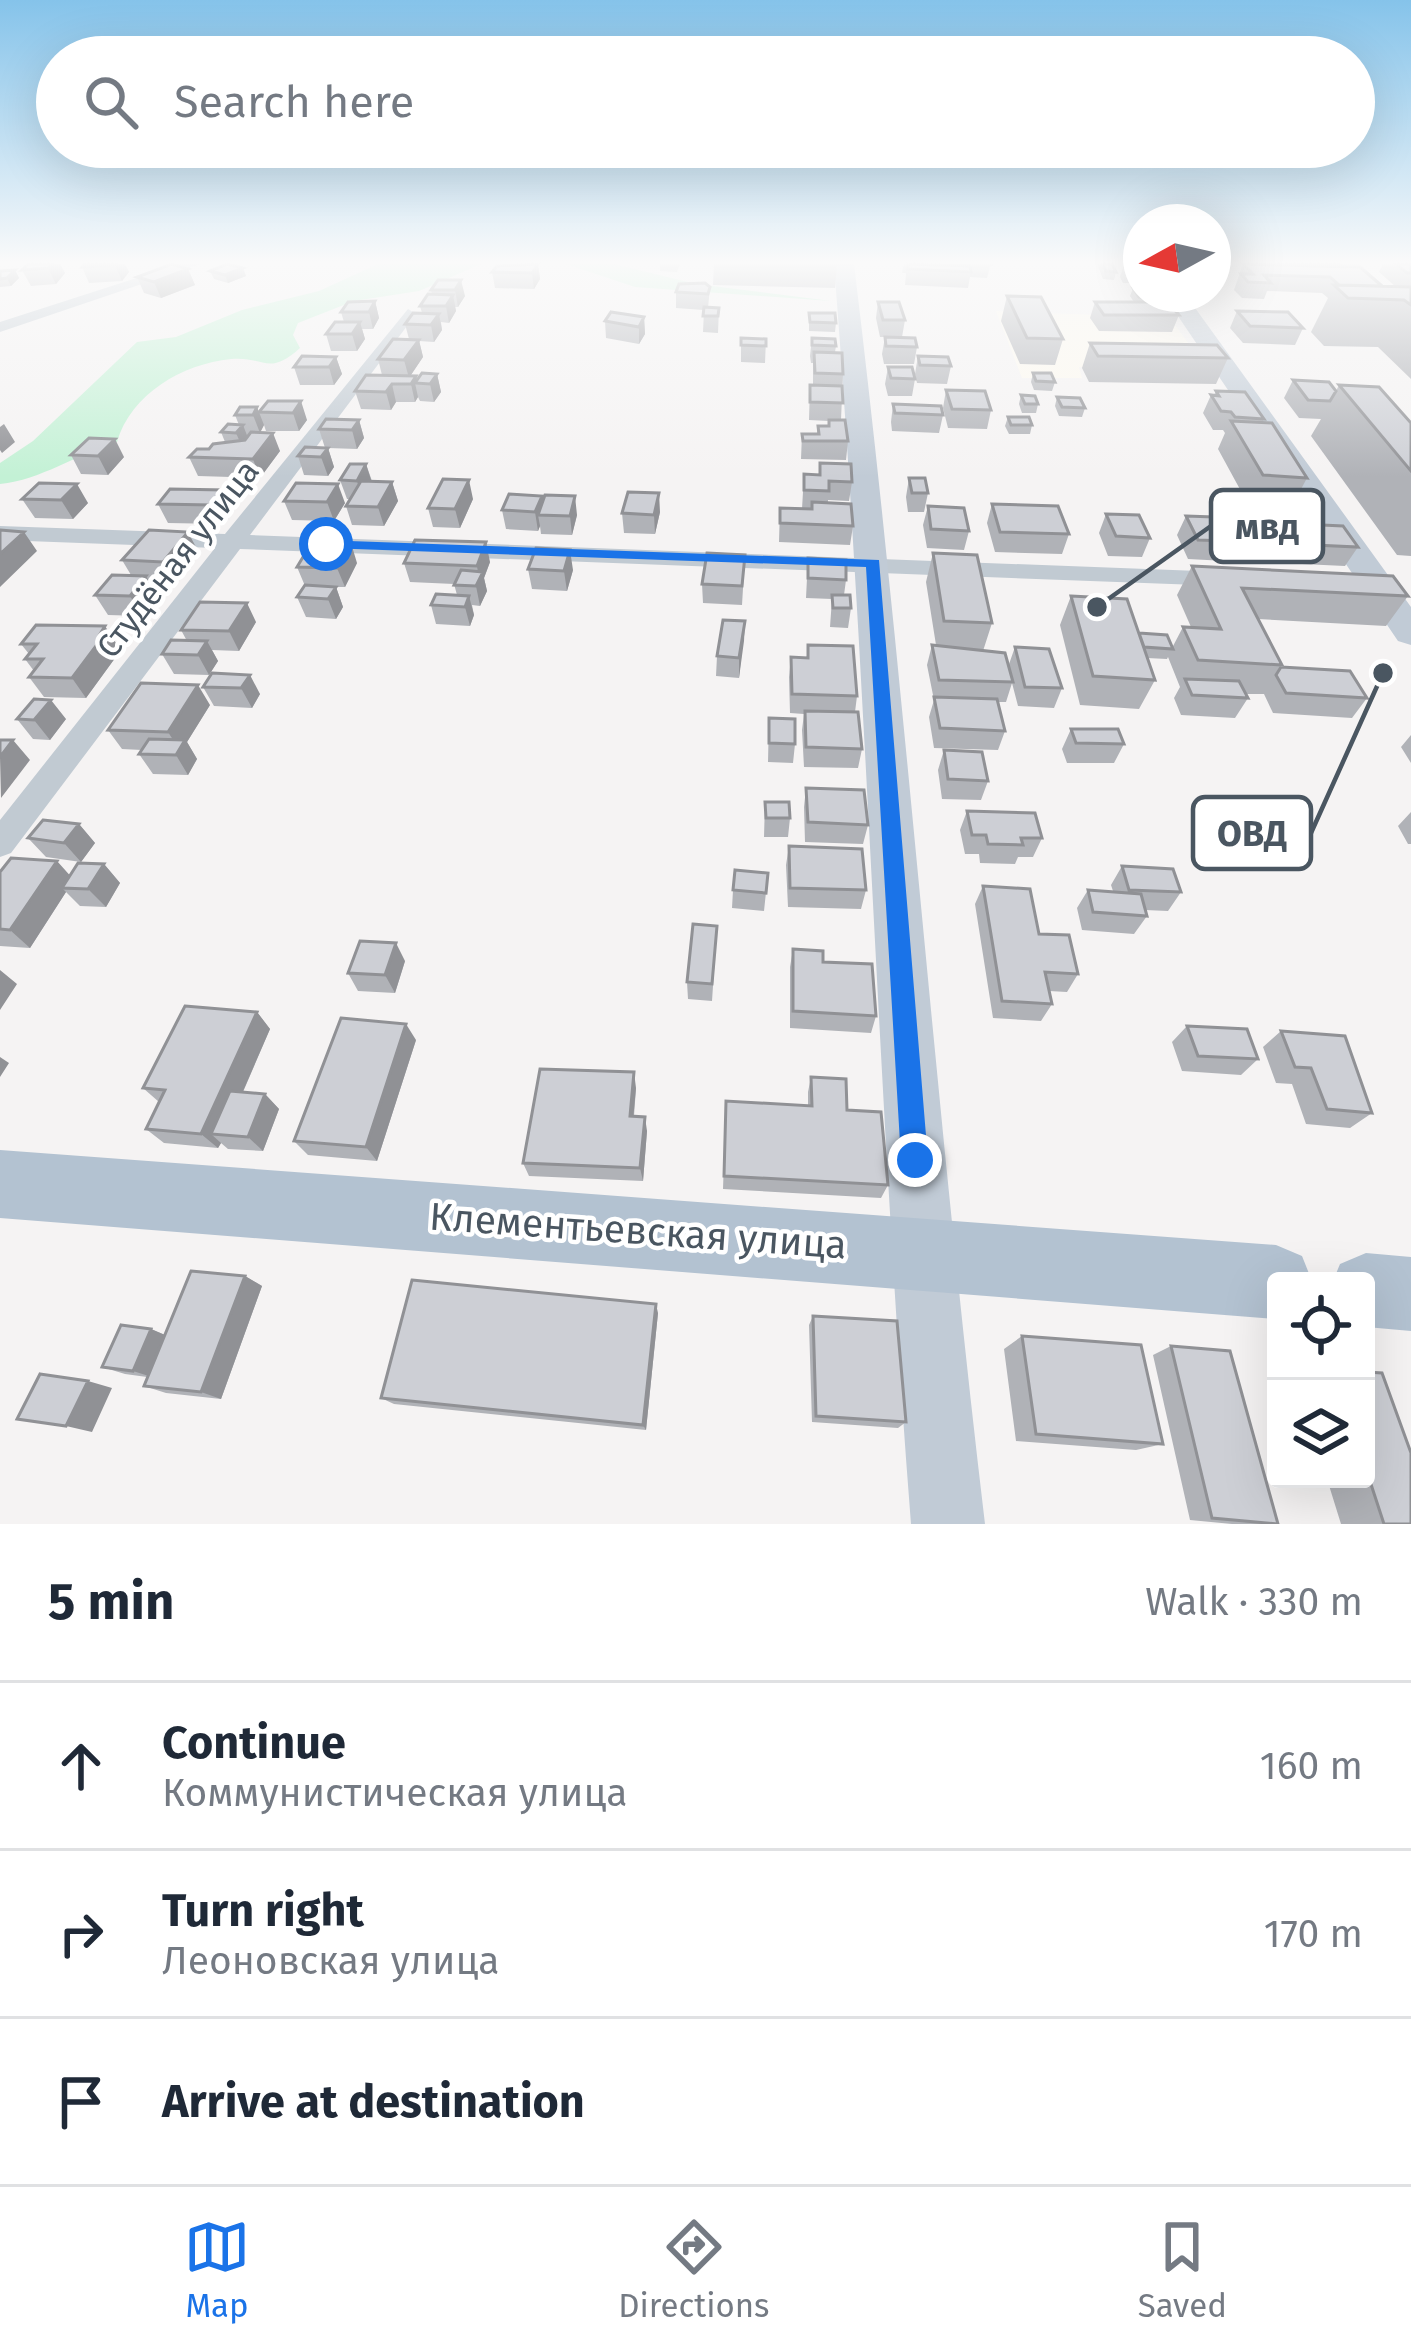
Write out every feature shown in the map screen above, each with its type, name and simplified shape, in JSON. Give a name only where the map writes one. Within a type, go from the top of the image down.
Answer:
[{"type":"main road","name":"Клементьевская улица","points":[[0,1184],[921,1251],[1267,1281]]},
{"type":"main road","points":[[1375,1291],[1411,1294]]},
{"type":"street","name":"Студёная улица","points":[[0,844],[392,335]]},
{"type":"street","points":[[851,335],[874,563],[921,1251],[948,1524]]},
{"type":"street","points":[[1203,335],[1411,633]]},
{"type":"street","points":[[0,533],[1249,580]]},
{"type":"street","points":[[1342,584],[1411,587]]},
{"type":"shaded area","points":[[1005,335],[1182,335],[1207,369],[1079,367],[1082,378],[1022,378]]},
{"type":"green space","points":[[293,335],[300,348],[280,362],[231,359],[194,367],[146,396],[117,442],[0,484],[0,463],[33,441],[137,342]]},
{"type":"building","points":[[1061,335],[1063,339],[1027,338]]},
{"type":"building","points":[[885,337],[915,338],[917,347],[886,346]]},
{"type":"building","points":[[741,338],[766,339],[766,346],[741,345]]},
{"type":"building","points":[[812,338],[835,339],[836,346],[812,345]]},
{"type":"building","points":[[393,339],[419,340],[404,360],[378,359]]},
{"type":"building","points":[[1090,343],[1217,345],[1228,358],[1098,356]]},
{"type":"building","points":[[814,352],[842,353],[843,374],[815,373]]},
{"type":"building","points":[[302,356],[336,357],[329,367],[294,367]]},
{"type":"building","points":[[918,356],[948,357],[951,366],[920,365]]},
{"type":"building","points":[[888,367],[912,367],[915,379],[891,378]]},
{"type":"building","points":[[422,373],[437,374],[430,384],[415,383]]},
{"type":"building","points":[[1033,373],[1051,373],[1055,382],[1036,381]]},
{"type":"building","points":[[366,375],[416,376],[411,384],[392,384],[386,392],[355,391]]},
{"type":"building","points":[[1293,380],[1329,382],[1336,391],[1330,401],[1308,400]]},
{"type":"building","points":[[810,385],[842,386],[843,403],[810,402]]},
{"type":"building","points":[[1339,385],[1379,387],[1411,423],[1411,471]]},
{"type":"building","points":[[946,390],[985,391],[991,410],[952,409]]},
{"type":"building","points":[[1216,391],[1245,392],[1264,419],[1221,411],[1211,395],[1219,396]]},
{"type":"building","points":[[1021,395],[1035,396],[1038,404],[1025,404]]},
{"type":"building","points":[[1057,397],[1080,398],[1085,408],[1062,407]]},
{"type":"building","points":[[268,401],[301,401],[293,413],[259,412]]},
{"type":"building","points":[[893,404],[941,406],[943,415],[895,413]]},
{"type":"building","points":[[240,407],[257,407],[253,415],[235,415]]},
{"type":"building","points":[[1008,417],[1029,417],[1032,425],[1011,425]]},
{"type":"building","points":[[326,419],[359,420],[352,430],[319,429]]},
{"type":"building","points":[[829,420],[845,420],[848,441],[803,441],[802,434],[819,434],[818,426],[829,426]]},
{"type":"building","points":[[1231,421],[1272,423],[1307,478],[1263,475]]},
{"type":"building","points":[[228,424],[243,425],[236,433],[221,432]]},
{"type":"building","points":[[251,432],[273,433],[253,459],[189,457],[213,444],[245,440]]},
{"type":"building","points":[[89,438],[115,439],[98,456],[71,455]]},
{"type":"building","points":[[305,447],[328,448],[321,457],[298,456]]},
{"type":"building","points":[[820,463],[851,464],[852,482],[829,481],[829,491],[804,490],[804,474],[820,475]]},
{"type":"building","points":[[350,464],[366,464],[357,481],[340,480]]},
{"type":"building","points":[[909,478],[925,478],[928,493],[912,493]]},
{"type":"building","points":[[443,479],[469,480],[455,509],[428,508]]},
{"type":"building","points":[[361,481],[392,482],[378,507],[346,506]]},
{"type":"building","points":[[39,483],[77,484],[61,500],[22,499]]},
{"type":"building","points":[[296,483],[338,484],[327,502],[284,501]]},
{"type":"building","points":[[170,489],[224,490],[212,505],[158,504]]},
{"type":"building","points":[[628,492],[659,493],[654,515],[622,513]]},
{"type":"building","points":[[509,494],[542,496],[535,512],[502,510]]},
{"type":"building","points":[[545,495],[575,496],[570,516],[538,515]]},
{"type":"building","points":[[812,502],[851,504],[853,526],[780,523],[780,508],[812,509]]},
{"type":"building","points":[[992,504],[1058,506],[1069,534],[1000,532]]},
{"type":"building","points":[[928,506],[964,508],[969,531],[931,529]]},
{"type":"building","points":[[1106,514],[1139,515],[1150,538],[1116,536]]},
{"type":"building","points":[[1186,516],[1242,518],[1256,542],[1198,540]]},
{"type":"building","points":[[1300,524],[1343,526],[1358,547],[1314,545]]},
{"type":"building","points":[[0,530],[24,532],[0,554]]},
{"type":"building","points":[[149,530],[188,532],[163,562],[122,560]]},
{"type":"building","points":[[415,540],[486,542],[477,566],[404,563]]},
{"type":"building","points":[[312,542],[351,543],[337,568],[297,567]]},
{"type":"building","points":[[536,548],[570,550],[564,571],[528,569]]},
{"type":"building","points":[[707,553],[745,555],[742,586],[702,584]]},
{"type":"building","points":[[933,553],[977,555],[992,623],[944,621]]},
{"type":"building","points":[[808,558],[846,560],[846,580],[808,578]]},
{"type":"building","points":[[1192,566],[1393,576],[1408,596],[1242,588],[1282,665],[1198,660],[1183,627],[1221,629]]},
{"type":"building","points":[[461,570],[483,572],[476,586],[454,585]]},
{"type":"building","points":[[112,575],[146,576],[130,596],[95,595]]},
{"type":"building","points":[[305,585],[336,587],[328,599],[297,597]]},
{"type":"building","points":[[436,594],[469,596],[465,607],[431,605]]},
{"type":"building","points":[[832,595],[850,595],[851,608],[833,608]]},
{"type":"building","points":[[1071,596],[1127,599],[1155,680],[1093,676]]},
{"type":"building","points":[[200,602],[247,603],[229,631],[181,630]]},
{"type":"building","points":[[723,620],[745,621],[739,658],[717,656]]},
{"type":"building","points":[[36,625],[105,626],[100,634],[105,634],[72,678],[29,677],[43,659],[25,659],[37,644],[21,644]]},
{"type":"building","points":[[1139,633],[1167,635],[1173,649],[1144,647]]},
{"type":"building","points":[[171,640],[207,641],[198,655],[162,654]]},
{"type":"building","points":[[808,645],[853,646],[857,696],[792,694],[791,657],[808,658]]},
{"type":"building","points":[[932,645],[1005,653],[1013,682],[939,680]]},
{"type":"building","points":[[1015,647],[1049,649],[1062,688],[1025,687]]},
{"type":"building","points":[[1281,667],[1350,671],[1367,698],[1286,693],[1276,675]]},
{"type":"building","points":[[212,673],[250,675],[241,688],[203,687]]},
{"type":"building","points":[[1185,679],[1239,681],[1248,698],[1192,695]]},
{"type":"building","points":[[141,683],[198,685],[168,732],[108,730]]},
{"type":"building","points":[[934,697],[997,699],[1005,731],[940,728]]},
{"type":"building","points":[[34,699],[51,700],[34,720],[17,719]]},
{"type":"building","points":[[805,711],[858,712],[862,749],[806,747]]},
{"type":"building","points":[[769,718],[795,719],[795,744],[769,743]]},
{"type":"building","points":[[1071,729],[1118,729],[1124,744],[1076,743]]},
{"type":"building","points":[[149,739],[185,740],[176,755],[139,754]]},
{"type":"building","points":[[0,740],[13,740],[0,757]]},
{"type":"building","points":[[944,750],[982,752],[988,781],[948,779]]},
{"type":"building","points":[[806,788],[864,790],[868,825],[808,822]]},
{"type":"building","points":[[765,802],[789,802],[790,818],[766,818]]},
{"type":"building","points":[[967,811],[1035,813],[1042,838],[1021,838],[1023,845],[988,844],[986,835],[972,835]]},
{"type":"building","points":[[43,820],[79,824],[64,843],[28,838]]},
{"type":"building","points":[[789,846],[862,849],[866,890],[790,888]]},
{"type":"building","points":[[11,858],[57,861],[10,930],[0,929],[0,872]]},
{"type":"building","points":[[78,863],[104,864],[88,889],[62,888]]},
{"type":"building","points":[[1122,866],[1173,869],[1181,892],[1129,890]]},
{"type":"building","points":[[735,870],[768,873],[766,893],[733,890]]},
{"type":"building","points":[[983,886],[1030,889],[1039,934],[1069,935],[1078,974],[1045,972],[1052,1004],[1002,1001]]},
{"type":"building","points":[[1088,890],[1141,894],[1147,916],[1093,912]]},
{"type":"building","points":[[693,924],[717,926],[712,984],[687,982]]},
{"type":"building","points":[[360,941],[396,943],[385,975],[348,973]]},
{"type":"building","points":[[793,949],[823,951],[823,962],[872,964],[876,1016],[793,1011]]},
{"type":"building","points":[[185,1006],[257,1012],[201,1134],[146,1129],[165,1090],[143,1088]]},
{"type":"building","points":[[341,1018],[406,1024],[366,1147],[294,1141]]},
{"type":"building","points":[[1187,1026],[1247,1029],[1258,1059],[1198,1056]]},
{"type":"building","points":[[1281,1031],[1345,1036],[1372,1113],[1327,1109],[1311,1068],[1295,1067]]},
{"type":"building","points":[[540,1069],[634,1072],[630,1116],[645,1117],[640,1168],[523,1163]]},
{"type":"building","points":[[811,1077],[846,1079],[847,1110],[881,1112],[888,1185],[724,1176],[726,1101],[812,1106]]},
{"type":"building","points":[[230,1091],[265,1094],[248,1137],[211,1134]]},
{"type":"building","points":[[191,1271],[245,1276],[201,1392],[144,1386]]},
{"type":"building","points":[[412,1280],[656,1304],[643,1425],[381,1398]]},
{"type":"building","points":[[813,1316],[897,1321],[906,1422],[816,1416]]},
{"type":"building","points":[[121,1325],[151,1329],[133,1371],[102,1367]]},
{"type":"building","points":[[1022,1336],[1141,1345],[1163,1444],[1036,1434]]},
{"type":"building","points":[[1171,1346],[1230,1351],[1278,1524],[1212,1518]]},
{"type":"building","points":[[1375,1373],[1382,1373],[1411,1453],[1411,1524],[1384,1524],[1372,1488]]},
{"type":"building","points":[[40,1374],[88,1381],[66,1426],[17,1419]]},
{"type":"place","name":"мвд","points":[[1097,607]]},
{"type":"place","name":"ОВД","points":[[1383,673]]},
{"type":"route","points":[[326,544],[874,563],[915,1160]]}]
